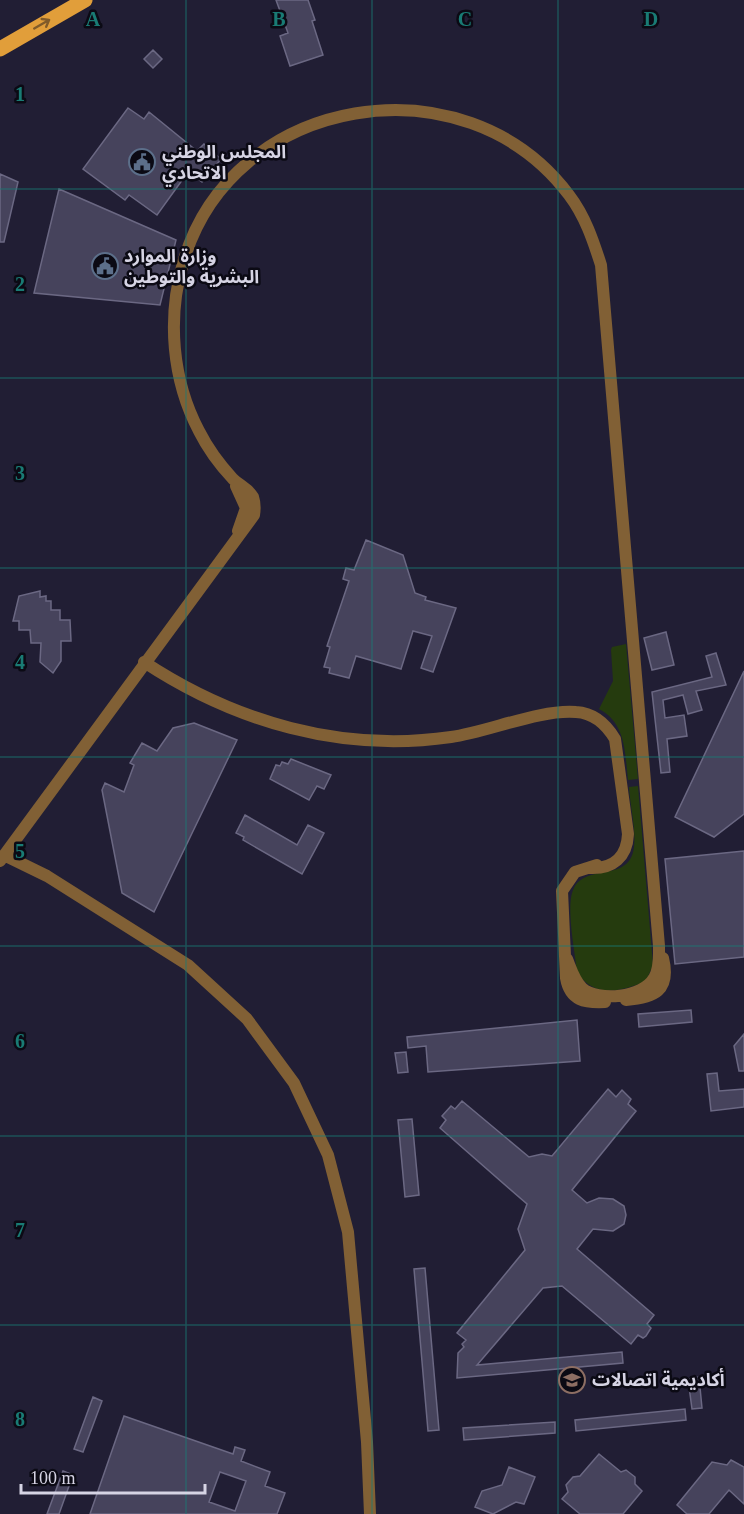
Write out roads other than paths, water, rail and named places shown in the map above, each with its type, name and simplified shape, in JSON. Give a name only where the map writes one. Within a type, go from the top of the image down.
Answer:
[{"type":"main road","points":[[0,49],[85,0]]},
{"type":"street","points":[[146,659],[187,687],[264,722],[312,734],[353,740],[440,738],[548,715],[576,711],[588,714],[609,728],[615,739],[628,844],[618,861],[610,866],[575,872],[565,884],[562,891],[567,985],[574,996],[588,1003],[617,998],[645,999],[659,991],[665,972],[659,946],[601,265],[583,216],[553,176],[513,143],[467,122],[417,110],[366,110],[314,123],[266,148],[245,165],[214,200],[191,240],[178,284],[174,330],[178,374],[190,414],[210,450],[236,482],[249,491],[255,509],[252,521],[146,659],[4,855],[39,867],[47,876],[155,943],[218,991],[272,1050],[313,1118],[340,1193],[351,1250],[367,1442],[370,1514]]},
{"type":"place","name":"المجلس الوطني الاتحادي","points":[[142,162]]},
{"type":"place","name":"وزارة الموارد البشرية والتوطين","points":[[105,266]]},
{"type":"place","name":"أكاديمية اتصالات","points":[[572,1380]]}]
